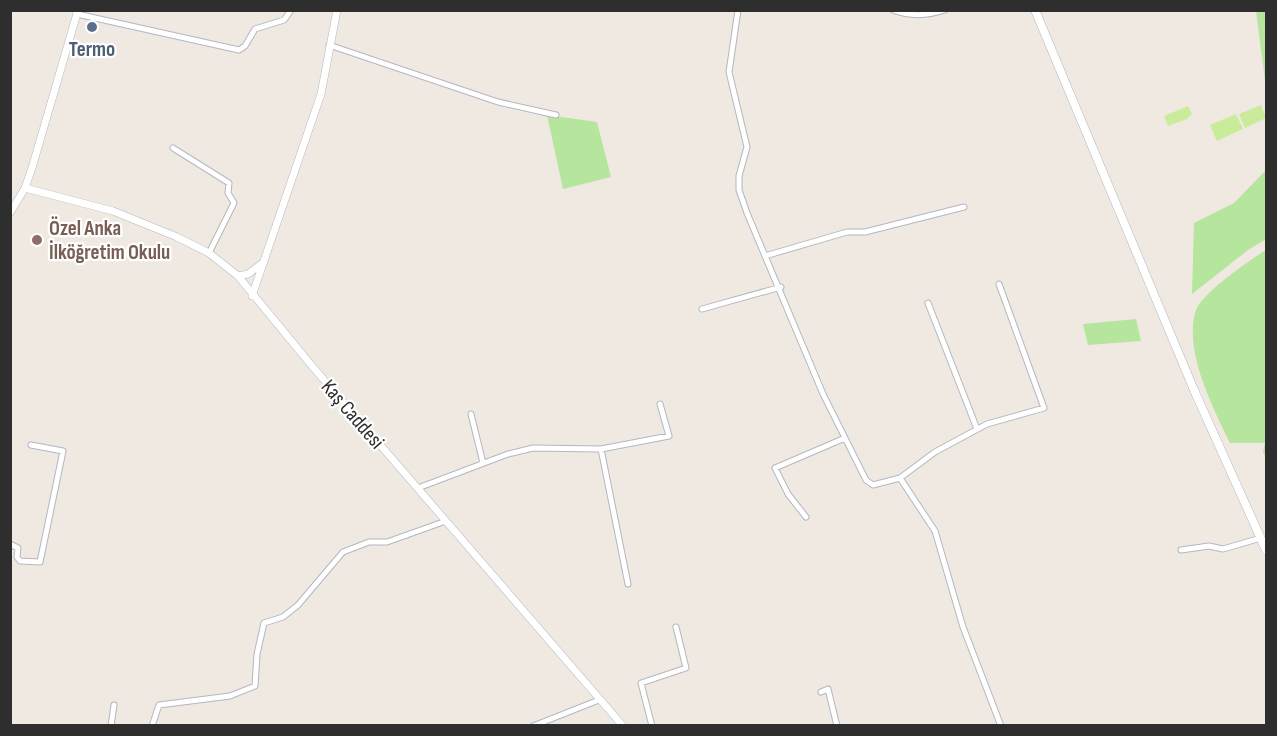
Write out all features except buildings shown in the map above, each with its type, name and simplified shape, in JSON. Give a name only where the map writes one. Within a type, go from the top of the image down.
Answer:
[{"type":"main road","points":[[1035,10],[1194,390],[1266,550]]},
{"type":"street","points":[[10,213],[25,188],[77,12],[239,50],[245,46],[255,29],[284,20],[291,10]]},
{"type":"street","points":[[252,296],[321,94],[328,45],[337,10]]},
{"type":"street","points":[[738,10],[729,72],[747,147],[739,176],[739,190],[765,256],[781,287],[823,394],[866,480],[873,485],[900,478],[935,452],[977,429],[1013,415],[1044,408],[999,284]]},
{"type":"street","points":[[893,10],[910,16],[945,10]]},
{"type":"street","points":[[328,45],[498,102],[556,115]]},
{"type":"street","points":[[172,148],[229,183],[228,193],[234,203],[232,213],[209,253]]},
{"type":"street","name":"Kaş Caddesi","points":[[25,188],[113,211],[209,253],[238,276],[252,296],[623,726]]},
{"type":"street","points":[[765,256],[847,232],[865,232],[964,207]]},
{"type":"street","points":[[238,276],[257,269],[265,260]]},
{"type":"street","points":[[702,309],[781,287]]},
{"type":"street","points":[[928,303],[977,429]]},
{"type":"street","points":[[418,488],[533,447],[601,449],[669,436],[660,404]]},
{"type":"street","points":[[471,414],[483,463]]},
{"type":"street","points":[[806,517],[788,494],[775,468],[845,438]]},
{"type":"street","points":[[10,544],[18,548],[16,557],[20,561],[40,562],[63,451],[31,445]]},
{"type":"street","points":[[601,449],[628,584]]},
{"type":"street","points":[[900,478],[935,531],[963,627],[1001,726]]},
{"type":"street","points":[[152,726],[159,705],[230,696],[255,686],[257,654],[264,624],[283,617],[298,605],[343,552],[369,542],[387,542],[446,521]]},
{"type":"street","points":[[1181,550],[1209,546],[1223,549],[1261,538]]},
{"type":"street","points":[[652,726],[641,683],[686,668],[676,627]]},
{"type":"street","points":[[821,692],[828,689],[837,726]]},
{"type":"street","points":[[533,726],[599,700]]},
{"type":"street","points":[[111,726],[114,705]]},
{"type":"green space","points":[[1256,11],[1266,11],[1266,88]]},
{"type":"green space","points":[[1261,105],[1266,118],[1245,128],[1239,114]]},
{"type":"green space","points":[[1188,106],[1192,114],[1187,119],[1168,126],[1164,116]]},
{"type":"green space","points":[[1236,114],[1243,129],[1217,141],[1210,125]]},
{"type":"green space","points":[[547,115],[597,122],[611,177],[563,189]]},
{"type":"green space","points":[[1266,170],[1266,239],[1248,250],[1192,294],[1194,223],[1234,203]]},
{"type":"green space","points":[[1266,250],[1266,458],[1263,452],[1265,443],[1230,443],[1202,378],[1193,343],[1193,326],[1196,310],[1207,295],[1227,277]]},
{"type":"green space","points":[[1136,319],[1141,341],[1088,345],[1083,324]]},
{"type":"place","name":"Termo","points":[[92,27]]},
{"type":"place","name":"Özel Anka İlköğretim Okulu","points":[[37,240]]}]
